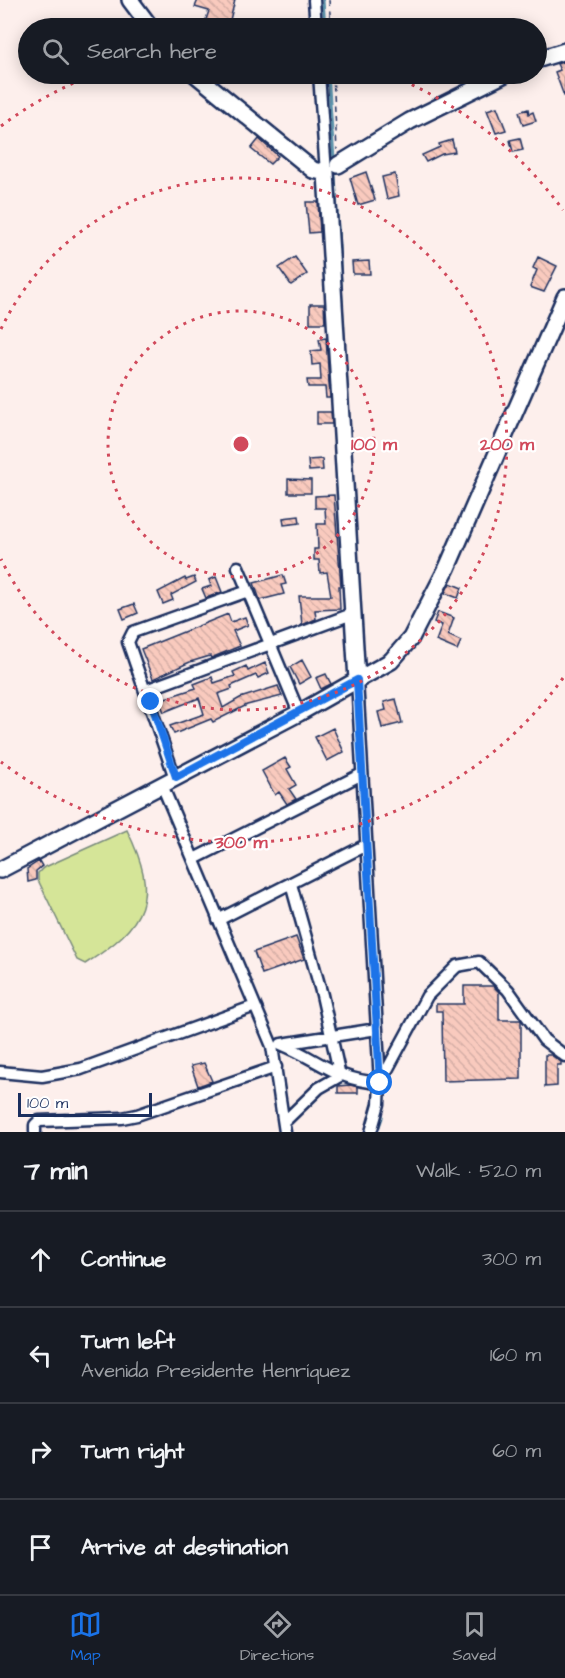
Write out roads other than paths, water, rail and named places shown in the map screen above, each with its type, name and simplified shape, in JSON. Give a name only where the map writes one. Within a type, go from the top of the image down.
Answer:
[{"type":"street","points":[[130,0],[144,18]]},
{"type":"street","points":[[314,0],[315,18]]},
{"type":"street","points":[[547,57],[565,51]]},
{"type":"street","points":[[207,84],[313,170],[332,169],[410,121],[485,84]]},
{"type":"street","points":[[320,84],[332,169],[352,614],[380,1083],[379,1104],[370,1132]]},
{"type":"street","points":[[0,870],[391,661],[411,638],[447,568],[565,297]]},
{"type":"street","points":[[238,567],[299,712]]},
{"type":"street","points":[[248,591],[133,632],[128,642],[146,690],[169,781],[194,859],[255,1006],[277,1045],[276,1067],[285,1127]]},
{"type":"street","points":[[146,690],[352,614]]},
{"type":"street","points":[[194,859],[362,774]]},
{"type":"street","points":[[218,920],[366,844]]},
{"type":"street","points":[[291,884],[340,1076]]},
{"type":"street","points":[[380,1083],[427,996],[458,966],[480,962],[508,990],[544,1040],[565,1056]]},
{"type":"street","points":[[0,1072],[42,1076],[81,1069],[255,1006]]},
{"type":"street","points":[[277,1045],[377,1029]]},
{"type":"street","points":[[277,1045],[340,1076],[360,1082],[380,1083]]},
{"type":"street","points":[[35,1132],[35,1125],[39,1121],[122,1118],[276,1067]]},
{"type":"street","points":[[285,1127],[313,1094],[340,1076]]},
{"type":"waterway","points":[[323,0],[324,18]]},
{"type":"waterway","points":[[329,84],[334,159]]},
{"type":"waterway","points":[[335,175],[350,446]]},
{"type":"waterway","points":[[363,687],[370,811]]},
{"type":"waterway","points":[[377,1132],[383,1106]]}]
